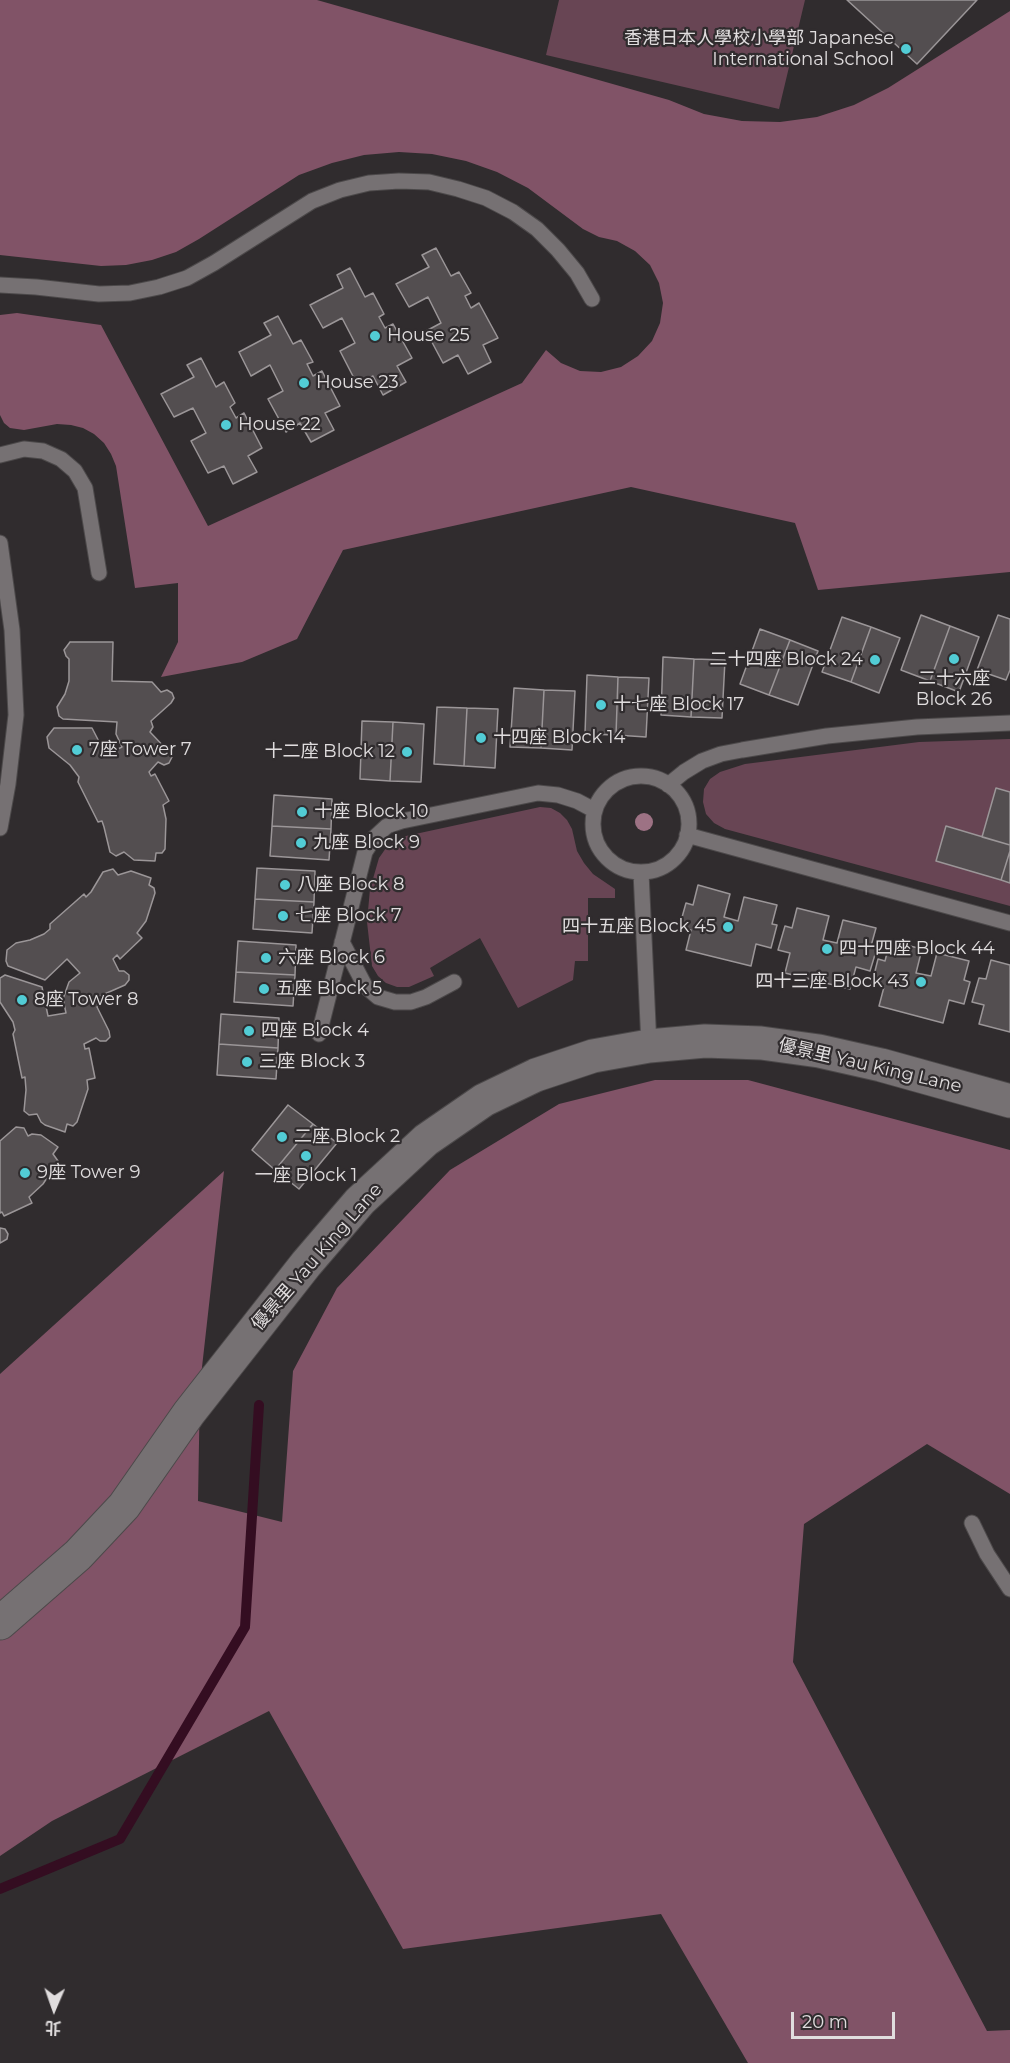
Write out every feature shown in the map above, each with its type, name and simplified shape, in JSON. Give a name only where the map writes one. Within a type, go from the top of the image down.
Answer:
[{"type":"street","name":"優景里 Yau King Lane","points":[[0,1623],[78,1555],[124,1506],[189,1413],[306,1264],[360,1201],[426,1140],[484,1100],[536,1075],[593,1056],[649,1046],[705,1041],[761,1043],[819,1051],[880,1065],[1010,1101]]},
{"type":"lane","points":[[0,285],[36,286],[99,294],[130,293],[159,287],[187,278],[214,263],[312,201],[340,190],[369,183],[399,181],[429,182],[458,189],[486,198],[513,212],[537,229],[558,250],[577,273],[592,299]]},
{"type":"lane","points":[[0,455],[24,449],[44,451],[61,459],[75,471],[85,488],[99,573]]},
{"type":"lane","points":[[0,543],[12,630],[16,715],[4,784],[0,828]]},
{"type":"lane","points":[[668,785],[702,761],[742,750],[827,736],[917,727],[1010,723]]},
{"type":"lane","points":[[655,778],[668,785],[679,796],[686,809],[689,824],[687,836],[680,852],[669,863],[641,872],[626,870],[613,863],[602,853],[595,840],[594,810],[612,786],[625,779],[655,778]]},
{"type":"lane","points":[[319,1034],[365,852],[374,838],[387,826],[460,808],[538,793],[567,798],[594,810]]},
{"type":"lane","points":[[687,836],[1010,923]]},
{"type":"lane","points":[[641,872],[649,1046]]},
{"type":"lane","points":[[342,942],[365,986],[378,997],[395,1002],[411,1002],[454,982]]},
{"type":"lane","points":[[972,1523],[983,1547],[1010,1589]]},
{"type":"shaded area","points":[[0,0],[317,0],[669,100],[704,114],[742,121],[780,122],[817,117],[854,105],[888,88],[1010,11],[1010,572],[818,590],[795,523],[631,487],[343,550],[297,639],[242,662],[161,677],[178,642],[178,583],[135,588],[116,466],[104,443],[83,428],[71,425],[57,424],[24,430],[10,428],[4,423],[0,415],[0,315],[17,313],[101,325],[208,526],[522,383],[546,350],[561,363],[580,371],[601,372],[621,367],[638,356],[652,341],[660,323],[663,303],[659,283],[650,265],[635,251],[617,241],[599,237],[583,229],[528,188],[497,172],[466,161],[432,154],[399,152],[364,155],[299,175],[199,239],[176,252],[152,260],[126,265],[101,266],[0,255]]},
{"type":"shaded area","points":[[559,0],[805,0],[779,109],[546,55]]},
{"type":"shaded area","points":[[1010,739],[1010,906],[725,829],[714,823],[706,814],[703,802],[704,789],[710,779],[720,772],[745,764],[919,742]]},
{"type":"shaded area","points":[[540,807],[551,808],[567,820],[572,829],[577,851],[584,863],[593,874],[615,889],[615,898],[588,898],[588,961],[575,961],[573,980],[518,1008],[480,938],[430,968],[434,976],[409,987],[397,987],[386,983],[378,976],[372,966],[367,922],[370,889],[379,858],[386,848],[395,840],[406,836]]},
{"type":"shaded area","points":[[655,1080],[748,1080],[1010,1150],[1010,1494],[927,1444],[804,1524],[793,1662],[987,2031],[1010,2030],[1010,2063],[748,2063],[661,1914],[403,1949],[269,1711],[52,1821],[0,1856],[0,1374],[224,1171],[200,1385],[198,1501],[282,1522],[293,1371],[337,1288],[450,1170],[559,1104]]},
{"type":"building","points":[[847,0],[977,0],[917,64]]},
{"type":"building","points":[[436,248],[451,276],[459,272],[471,293],[465,296],[471,308],[479,303],[498,338],[483,345],[491,362],[468,374],[458,355],[443,363],[426,331],[441,323],[428,297],[409,307],[396,284],[429,267],[422,255]]},
{"type":"building","name":"House 25","points":[[350,268],[365,297],[373,293],[384,314],[379,317],[385,328],[393,324],[412,358],[397,366],[406,382],[383,395],[373,376],[357,384],[340,351],[355,343],[342,318],[323,328],[310,305],[343,288],[337,275]]},
{"type":"building","name":"House 23","points":[[278,316],[293,344],[301,340],[313,362],[307,364],[313,376],[322,371],[340,406],[325,413],[334,430],[311,442],[300,423],[286,432],[268,399],[283,391],[270,365],[251,376],[239,352],[271,335],[264,323]]},
{"type":"building","name":"House 22","points":[[201,358],[216,387],[224,382],[235,403],[230,407],[236,418],[244,413],[262,448],[248,456],[257,472],[233,484],[224,466],[208,473],[191,441],[206,433],[193,408],[174,417],[161,394],[194,377],[187,365]]},
{"type":"building","points":[[921,615],[950,626],[930,681],[901,670]]},
{"type":"building","points":[[998,615],[1010,619],[1010,670],[1006,680],[977,670]]},
{"type":"building","points":[[842,617],[871,627],[851,682],[822,672]]},
{"type":"building","name":"二十六座 Block 26","points":[[950,626],[979,637],[959,692],[930,681]]},
{"type":"building","name":"二十四座 Block 24","points":[[871,627],[900,638],[879,693],[851,682]]},
{"type":"building","points":[[760,629],[790,640],[769,695],[740,684]]},
{"type":"building","points":[[790,640],[818,651],[798,705],[769,695]]},
{"type":"building","name":"7座 Tower 7","points":[[70,642],[113,642],[112,681],[152,682],[161,692],[167,690],[172,693],[174,698],[151,721],[153,727],[150,732],[172,757],[169,763],[164,765],[158,762],[149,772],[151,776],[155,774],[169,801],[163,805],[166,819],[165,849],[162,853],[156,853],[155,861],[134,860],[124,852],[116,856],[110,852],[102,821],[98,822],[78,782],[79,777],[70,765],[49,748],[47,737],[54,728],[92,728],[106,755],[122,747],[116,734],[117,722],[63,719],[59,716],[57,707],[65,694],[69,681],[69,659],[64,650]]},
{"type":"building","points":[[663,657],[694,659],[691,717],[661,715]]},
{"type":"building","points":[[694,659],[725,660],[722,718],[691,717]]},
{"type":"building","name":"十七座 Block 17","points":[[587,675],[618,677],[616,735],[585,734]]},
{"type":"building","points":[[618,677],[649,678],[646,737],[616,735]]},
{"type":"building","points":[[514,688],[544,690],[541,748],[510,747]]},
{"type":"building","points":[[544,690],[575,691],[572,750],[541,748]]},
{"type":"building","points":[[437,707],[467,708],[464,766],[434,764]]},
{"type":"building","name":"十四座 Block 14","points":[[467,708],[498,709],[495,768],[464,766]]},
{"type":"building","points":[[362,721],[393,722],[390,781],[360,779]]},
{"type":"building","name":"十二座 Block 12","points":[[393,722],[424,724],[421,782],[390,781]]},
{"type":"building","points":[[996,788],[1010,792],[1010,845],[982,837]]},
{"type":"building","name":"十座 Block 10","points":[[274,795],[332,799],[331,829],[272,826]]},
{"type":"building","name":"九座 Block 9","points":[[272,826],[331,829],[329,860],[270,856]]},
{"type":"building","points":[[946,826],[1010,845],[1001,880],[936,861]]},
{"type":"building","points":[[1010,851],[1010,883],[1001,880]]},
{"type":"building","name":"八座 Block 8","points":[[257,868],[315,871],[314,902],[255,899]]},
{"type":"building","name":"8座 Tower 8","points":[[113,869],[118,875],[131,871],[151,878],[149,885],[154,888],[155,893],[146,921],[137,933],[142,938],[120,959],[117,955],[113,959],[119,971],[124,971],[129,975],[129,980],[125,985],[100,996],[101,1002],[97,1007],[110,1037],[106,1041],[96,1038],[84,1044],[85,1049],[89,1048],[95,1078],[87,1080],[88,1089],[77,1122],[73,1126],[67,1124],[65,1132],[45,1125],[37,1114],[29,1115],[24,1111],[25,1077],[22,1078],[13,1034],[15,1030],[13,1022],[0,1002],[0,978],[5,975],[42,987],[48,1016],[66,1013],[63,999],[69,982],[80,973],[67,959],[45,980],[8,966],[7,950],[16,943],[44,934],[50,929],[50,924],[84,894],[86,897],[91,892],[103,872]]},
{"type":"building","name":"四十五座 Block 45","points":[[698,885],[730,894],[724,917],[738,921],[744,897],[777,905],[772,924],[777,925],[771,948],[756,944],[751,966],[686,950],[691,930],[679,928],[686,903],[693,905]]},
{"type":"building","name":"七座 Block 7","points":[[255,899],[314,902],[312,933],[253,929]]},
{"type":"building","name":"四十四座 Block 44","points":[[797,908],[829,916],[823,940],[837,943],[843,920],[876,928],[871,946],[877,948],[870,971],[856,967],[850,989],[785,973],[790,953],[778,950],[785,926],[792,928]]},
{"type":"building","name":"六座 Block 6","points":[[238,941],[296,945],[295,975],[236,972]]},
{"type":"building","name":"四十三座 Block 43","points":[[890,941],[922,949],[916,973],[931,976],[937,953],[969,961],[964,980],[970,982],[964,1004],[949,1000],[943,1023],[879,1006],[884,987],[872,983],[878,959],[885,961]]},
{"type":"building","points":[[991,960],[1010,965],[1010,1032],[979,1024],[984,1005],[972,1002],[979,978],[986,979]]},
{"type":"building","name":"五座 Block 5","points":[[236,972],[295,975],[293,1006],[234,1002]]},
{"type":"building","name":"四座 Block 4","points":[[221,1014],[279,1018],[278,1048],[219,1044]]},
{"type":"building","name":"三座 Block 3","points":[[219,1044],[278,1048],[276,1079],[217,1075]]},
{"type":"building","name":"二座 Block 2","points":[[288,1105],[313,1124],[275,1170],[252,1150]]},
{"type":"building","name":"一座 Block 1","points":[[313,1124],[337,1143],[299,1189],[275,1170]]},
{"type":"building","name":"9座 Tower 9","points":[[16,1127],[24,1128],[28,1136],[41,1135],[58,1147],[53,1154],[58,1161],[43,1184],[29,1197],[32,1203],[4,1216],[2,1212],[0,1213],[0,1141]]},
{"type":"building","points":[[0,1228],[5,1229],[8,1234],[7,1239],[0,1243]]},
{"type":"waterway","points":[[0,1889],[120,1839],[245,1627],[259,1405]]},
{"type":"place","name":"香港日本人學校小學部 Japanese International School","points":[[906,49]]},
{"type":"place","name":"House 25","points":[[375,336]]},
{"type":"place","name":"House 23","points":[[304,383]]},
{"type":"place","name":"House 22","points":[[226,425]]},
{"type":"place","name":"二十六座 Block 26","points":[[954,659]]},
{"type":"place","name":"二十四座 Block 24","points":[[875,660]]},
{"type":"place","name":"十七座 Block 17","points":[[601,705]]},
{"type":"place","name":"十四座 Block 14","points":[[481,738]]},
{"type":"place","name":"7座 Tower 7","points":[[77,750]]},
{"type":"place","name":"十二座 Block 12","points":[[407,752]]},
{"type":"place","name":"十座 Block 10","points":[[302,812]]},
{"type":"place","name":"九座 Block 9","points":[[301,843]]},
{"type":"place","name":"八座 Block 8","points":[[285,885]]},
{"type":"place","name":"七座 Block 7","points":[[283,916]]},
{"type":"place","name":"四十五座 Block 45","points":[[728,927]]},
{"type":"place","name":"四十四座 Block 44","points":[[827,949]]},
{"type":"place","name":"六座 Block 6","points":[[266,958]]},
{"type":"place","name":"四十三座 Block 43","points":[[921,982]]},
{"type":"place","name":"五座 Block 5","points":[[264,989]]},
{"type":"place","name":"8座 Tower 8","points":[[22,1000]]},
{"type":"place","name":"四座 Block 4","points":[[249,1031]]},
{"type":"place","name":"三座 Block 3","points":[[247,1062]]},
{"type":"place","name":"二座 Block 2","points":[[282,1137]]},
{"type":"place","name":"一座 Block 1","points":[[306,1156]]},
{"type":"place","name":"9座 Tower 9","points":[[25,1173]]}]
